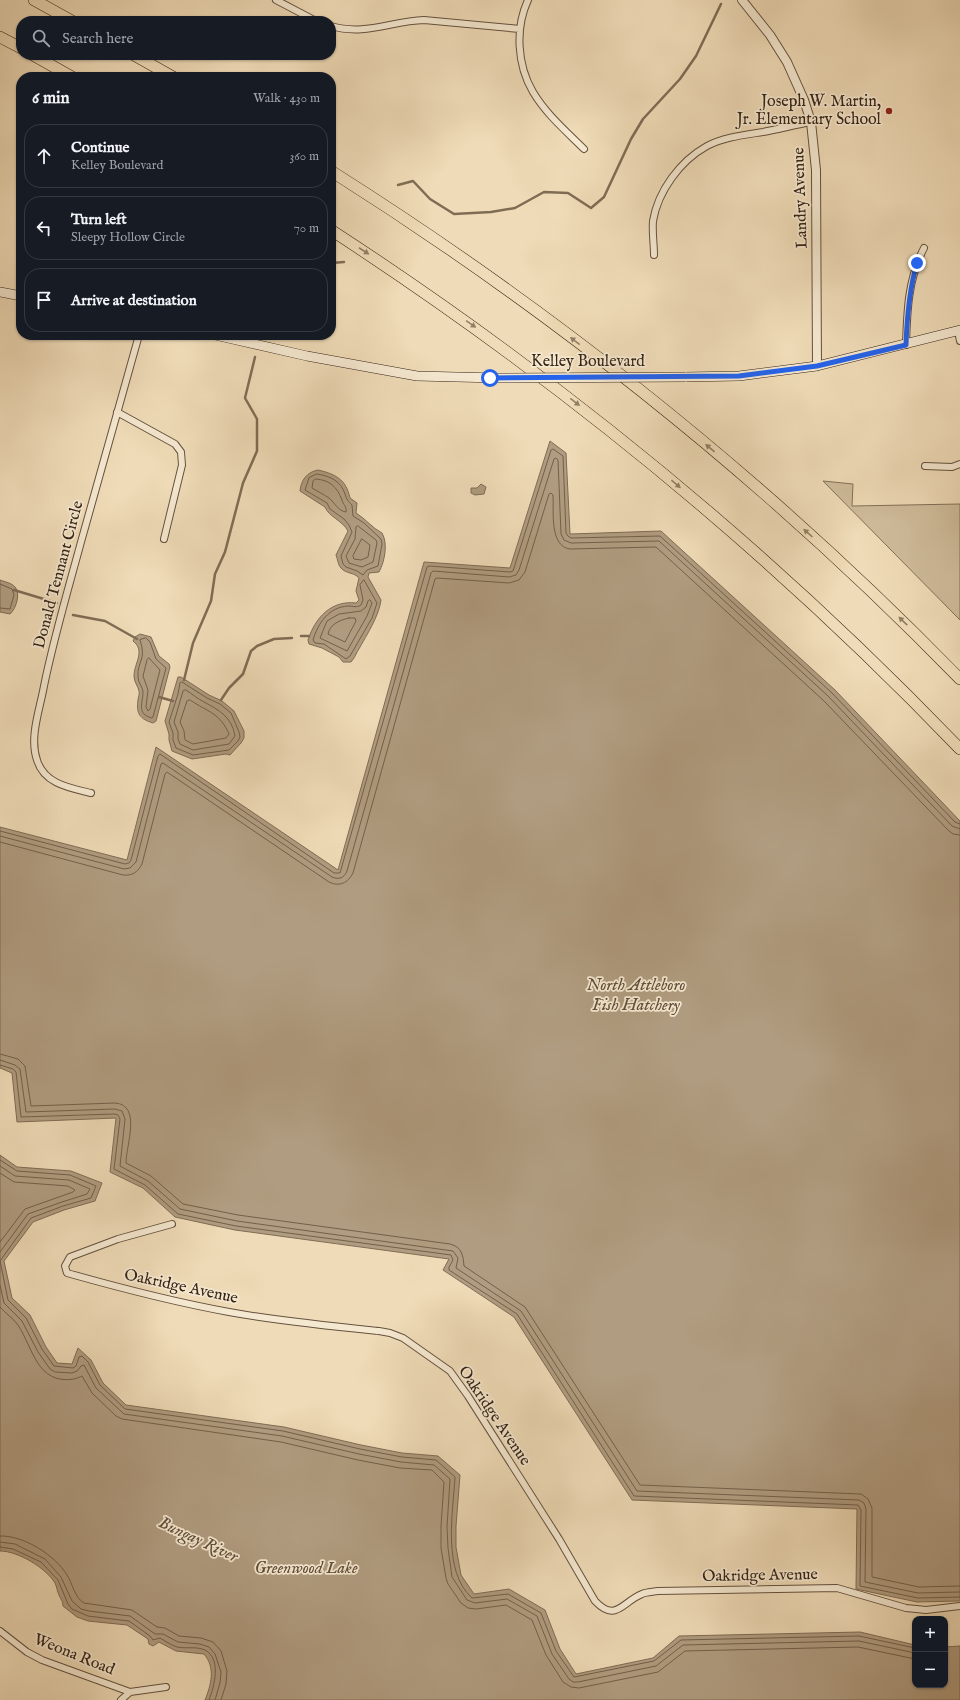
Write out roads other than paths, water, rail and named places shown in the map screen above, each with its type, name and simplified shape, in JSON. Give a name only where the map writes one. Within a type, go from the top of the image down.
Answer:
[{"type":"highway","points":[[34,0],[63,16]]},
{"type":"highway","points":[[0,37],[16,45]]},
{"type":"highway","points":[[42,60],[63,72]]},
{"type":"highway","points":[[143,60],[164,72]]},
{"type":"highway","points":[[336,174],[495,281],[651,400],[738,471],[795,521],[960,674]]},
{"type":"highway","points":[[336,233],[488,336],[554,385],[648,460],[728,527],[811,602],[881,669],[960,749]]},
{"type":"highway","points":[[923,641],[960,679]]},
{"type":"main road","points":[[0,292],[16,295]]},
{"type":"main road","name":"Kelley Boulevard","points":[[237,340],[307,356],[417,376],[497,378],[685,377],[739,376],[817,366],[959,331]]},
{"type":"street","points":[[276,0],[306,16]]},
{"type":"street","points":[[528,0],[520,29],[521,57],[527,80],[532,91],[548,112],[584,149]]},
{"type":"street","name":"Landry Avenue","points":[[742,0],[770,34],[787,62],[804,100],[811,122],[816,170],[817,366]]},
{"type":"street","points":[[336,27],[347,30],[363,30],[424,20],[520,29]]},
{"type":"street","points":[[654,255],[653,222],[659,201],[668,182],[694,155],[707,146],[739,135],[811,122]]},
{"type":"street","points":[[906,345],[908,302],[911,282],[924,248]]},
{"type":"street","points":[[959,331],[960,341]]},
{"type":"street","name":"Donald Tennant Circle","points":[[91,793],[66,786],[51,780],[45,775],[37,762],[35,754],[35,735],[54,639],[138,340]]},
{"type":"street","points":[[117,412],[170,441],[181,452],[182,465],[164,539]]},
{"type":"street","points":[[925,466],[952,467],[960,464]]},
{"type":"street","name":"Oakridge Avenue","points":[[172,1224],[118,1240],[70,1257],[65,1266],[67,1273],[165,1299],[229,1312],[288,1321],[390,1332],[403,1338],[450,1371],[498,1442],[559,1539],[595,1600],[601,1607],[611,1611],[618,1610],[642,1594],[658,1591],[784,1588],[837,1588],[906,1608],[926,1610],[960,1606]]},
{"type":"street","name":"Weona Road","points":[[0,1631],[27,1652],[42,1660],[130,1692],[121,1700]]},
{"type":"street","points":[[130,1692],[166,1687]]},
{"type":"water","name":"North Attleboro Fish Hatchery","points":[[550,441],[566,453],[570,534],[661,531],[835,690],[960,821],[960,1601],[917,1602],[856,1589],[857,1509],[632,1500],[514,1317],[443,1270],[449,1259],[235,1230],[175,1217],[143,1188],[110,1172],[116,1118],[17,1122],[12,1073],[0,1068],[0,827],[127,860],[156,747],[338,870],[424,562],[510,568]]},
{"type":"water","points":[[318,470],[330,473],[343,482],[350,498],[357,503],[356,513],[382,533],[385,542],[383,563],[379,572],[369,573],[368,577],[381,600],[380,607],[370,630],[351,662],[343,662],[339,657],[322,648],[309,644],[308,640],[315,625],[325,612],[339,604],[356,603],[359,600],[356,591],[359,578],[341,568],[336,555],[348,531],[329,513],[325,507],[300,491],[305,477]]},
{"type":"water","points":[[481,484],[486,487],[484,494],[475,495],[471,493],[471,488],[477,488]]},
{"type":"water","points":[[0,580],[12,584],[18,593],[14,609],[10,614],[0,612]]},
{"type":"water","points":[[140,634],[151,637],[159,656],[169,664],[170,667],[156,721],[153,723],[142,718],[138,712],[139,692],[134,671],[139,649],[133,641],[135,637]]},
{"type":"water","points":[[178,677],[181,677],[209,695],[222,701],[234,711],[244,731],[244,738],[230,755],[226,754],[192,759],[172,751],[165,721]]},
{"type":"water","name":"Greenwood Lake","points":[[0,1155],[17,1167],[71,1171],[102,1183],[95,1201],[64,1210],[33,1222],[4,1261],[12,1298],[30,1315],[46,1347],[57,1363],[72,1364],[78,1348],[91,1360],[103,1383],[126,1405],[284,1427],[402,1453],[438,1456],[460,1475],[456,1547],[461,1575],[474,1594],[509,1589],[545,1610],[560,1649],[576,1674],[653,1658],[679,1636],[860,1632],[912,1644],[912,1688],[948,1688],[948,1647],[960,1646],[960,1700],[205,1700],[209,1688],[211,1671],[208,1659],[204,1654],[176,1651],[159,1642],[153,1646],[149,1644],[148,1639],[127,1625],[88,1621],[77,1617],[63,1606],[55,1583],[51,1577],[31,1561],[15,1554],[0,1551]]},
{"type":"waterway","points":[[398,185],[413,181],[430,199],[454,214],[491,212],[515,208],[544,192],[568,193],[591,208],[604,197],[631,139],[643,119],[680,79],[696,56],[721,4]]},
{"type":"waterway","points":[[336,263],[344,262]]},
{"type":"waterway","points":[[184,680],[193,643],[211,601],[215,574],[225,552],[243,483],[257,451],[257,419],[245,398],[255,357]]},
{"type":"waterway","points":[[14,590],[57,603]]},
{"type":"waterway","points":[[73,615],[105,621],[137,639]]},
{"type":"waterway","points":[[301,636],[309,636]]},
{"type":"waterway","points":[[221,700],[229,688],[243,674],[251,651],[257,646],[274,639],[292,638]]},
{"type":"waterway","points":[[159,697],[173,701]]},
{"type":"place","name":"Joseph W. Martin, Jr. Elementary School","points":[[889,111]]},
{"type":"water label","name":"Bungay River","points":[[198,1540]]}]
